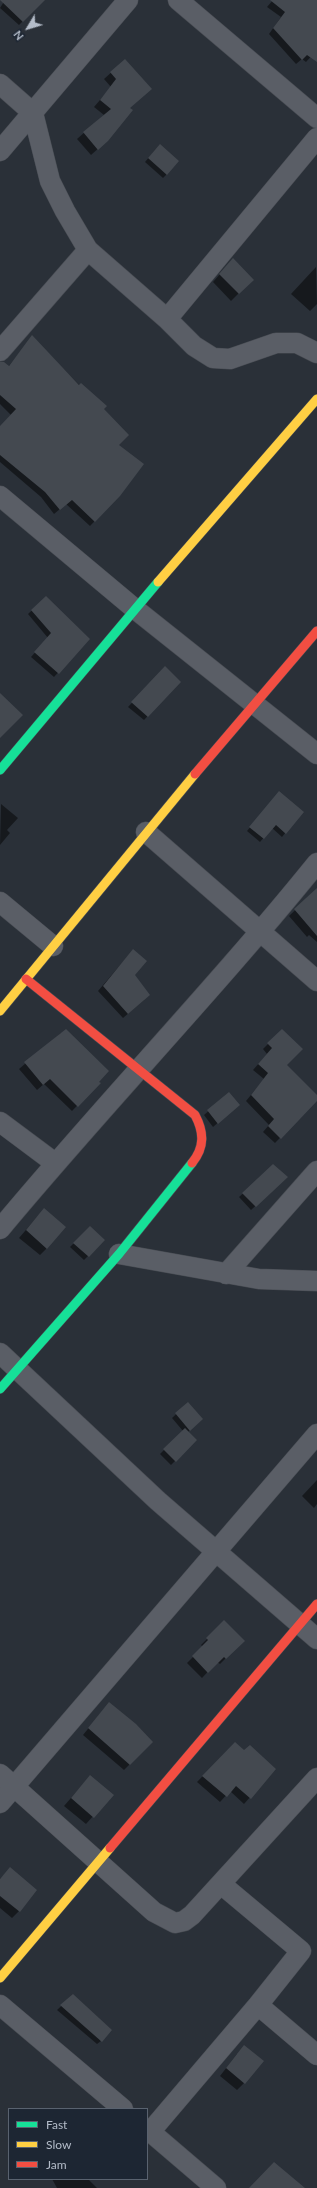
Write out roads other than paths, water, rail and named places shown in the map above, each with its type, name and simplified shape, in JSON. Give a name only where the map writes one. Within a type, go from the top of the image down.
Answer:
[{"type":"street","points":[[0,151],[128,0]]},
{"type":"street","points":[[178,0],[317,118]]},
{"type":"street","points":[[0,84],[33,113],[50,181],[64,211],[88,250],[167,319],[194,346],[213,358],[230,359],[276,343],[297,344],[317,353]]},
{"type":"street","points":[[167,319],[317,138]]},
{"type":"street","points":[[0,351],[88,250]]},
{"type":"street","points":[[0,770],[135,609],[317,399]]},
{"type":"street","points":[[0,496],[135,609],[317,754]]},
{"type":"street","points":[[0,1010],[146,832],[256,705],[317,631]]},
{"type":"street","points":[[146,832],[317,981]]},
{"type":"street","points":[[0,1229],[55,1163],[261,932],[317,862]]},
{"type":"street","points":[[0,902],[53,946]]},
{"type":"street","points":[[0,1389],[119,1254],[195,1160],[202,1149],[204,1136],[195,1115],[26,978]]},
{"type":"street","points":[[0,1122],[55,1163]]},
{"type":"street","points":[[226,1274],[317,1171]]},
{"type":"street","points":[[119,1254],[259,1279],[317,1281]]},
{"type":"street","points":[[0,1353],[215,1552],[317,1639]]},
{"type":"street","points":[[0,1803],[7,1781],[215,1552],[317,1434]]},
{"type":"street","points":[[0,1978],[317,1604]]},
{"type":"street","points":[[7,1781],[154,1912],[175,1923],[184,1921],[192,1915],[317,1778]]},
{"type":"street","points":[[216,2188],[148,2130],[258,2005],[301,1951],[221,1884]]},
{"type":"street","points":[[0,2005],[122,2108]]},
{"type":"street","points":[[258,2005],[317,2055]]}]
